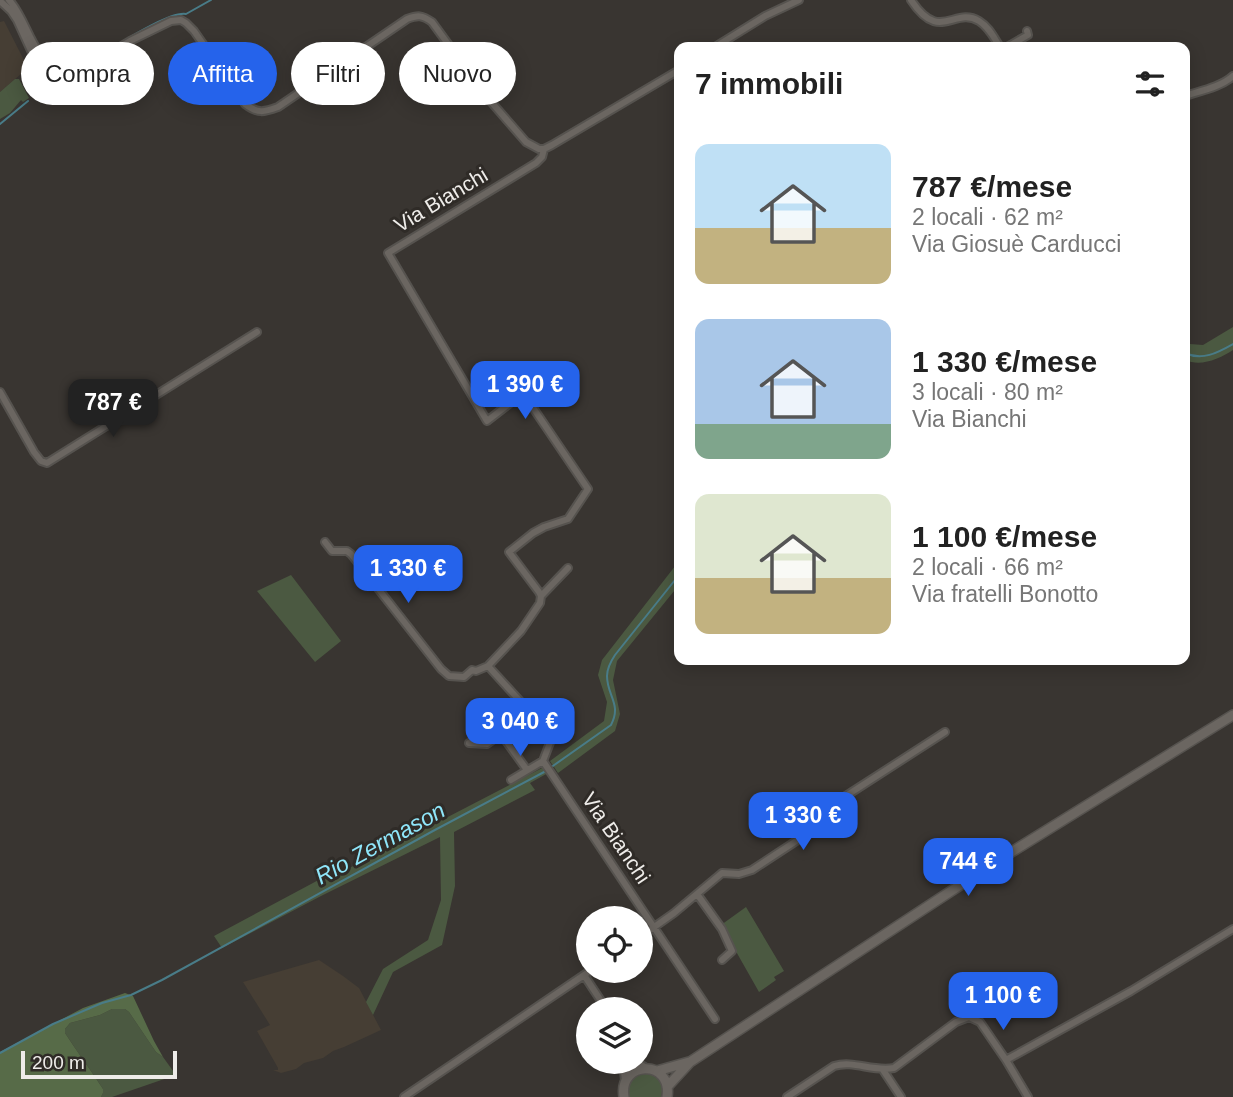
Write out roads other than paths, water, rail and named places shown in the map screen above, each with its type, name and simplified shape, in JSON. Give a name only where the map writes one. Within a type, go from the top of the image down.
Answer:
[{"type":"main road","points":[[657,1071],[690,1062],[997,861],[1233,715]]},
{"type":"main road","points":[[667,1092],[690,1062]]},
{"type":"main road","points":[[653,1070],[664,1078],[667,1092]]},
{"type":"main road","points":[[621,1095],[625,1081],[631,1074]]},
{"type":"street","points":[[9,0],[33,42]]},
{"type":"street","points":[[723,42],[765,16],[799,0]]},
{"type":"street","points":[[911,0],[925,18],[938,23],[974,18],[988,28],[997,42]]},
{"type":"street","points":[[0,1],[17,20],[27,42]]},
{"type":"street","points":[[128,42],[160,25],[181,20],[194,31],[245,104],[253,110],[264,111],[278,107],[407,19],[423,16],[432,22],[486,96],[526,142],[538,149],[544,149],[674,73]]},
{"type":"street","points":[[1016,42],[1028,35],[1027,31]]},
{"type":"street","points":[[1190,94],[1233,76]]},
{"type":"street","name":"Via Bianchi","points":[[541,596],[509,552],[533,533],[568,519],[588,489],[523,393],[487,421],[387,253],[536,163],[542,157],[544,149]]},
{"type":"street","points":[[0,391],[34,452],[41,461],[47,463],[257,332]]},
{"type":"street","points":[[325,542],[332,551],[347,551],[351,554],[449,676],[464,677],[472,670],[488,666],[521,631],[540,603],[541,596],[568,568]]},
{"type":"street","points":[[488,666],[551,735],[544,763],[511,780]]},
{"type":"street","points":[[655,927],[722,873],[739,874],[752,870],[816,828],[838,801],[945,732]]},
{"type":"street","points":[[469,743],[487,744],[501,734],[527,770]]},
{"type":"street","name":"Via Bianchi","points":[[544,763],[715,1019]]},
{"type":"street","points":[[697,894],[722,929],[732,951],[722,960]]},
{"type":"street","points":[[1006,1060],[1131,991],[1233,929]]},
{"type":"street","points":[[404,1097],[576,980]]},
{"type":"street","points":[[787,1097],[834,1066],[843,1064],[883,1070],[894,1068],[956,1022],[969,1017],[979,1022],[1028,1097]]},
{"type":"street","points":[[883,1070],[901,1097]]},
{"type":"street","points":[[624,1074],[625,1081]]},
{"type":"waterway","points":[[122,42],[159,21],[186,14],[211,0]]},
{"type":"waterway","points":[[0,124],[23,105]]},
{"type":"waterway","name":"Rio Zermason","points":[[1190,355],[1203,356],[1233,344]]},
{"type":"waterway","name":"Rio Zermason","points":[[550,768],[611,725],[615,706],[608,683],[610,665],[674,581]]},
{"type":"waterway","name":"Rio Zermason","points":[[0,1053],[53,1024],[102,1003],[131,995],[162,980],[546,771]]}]
